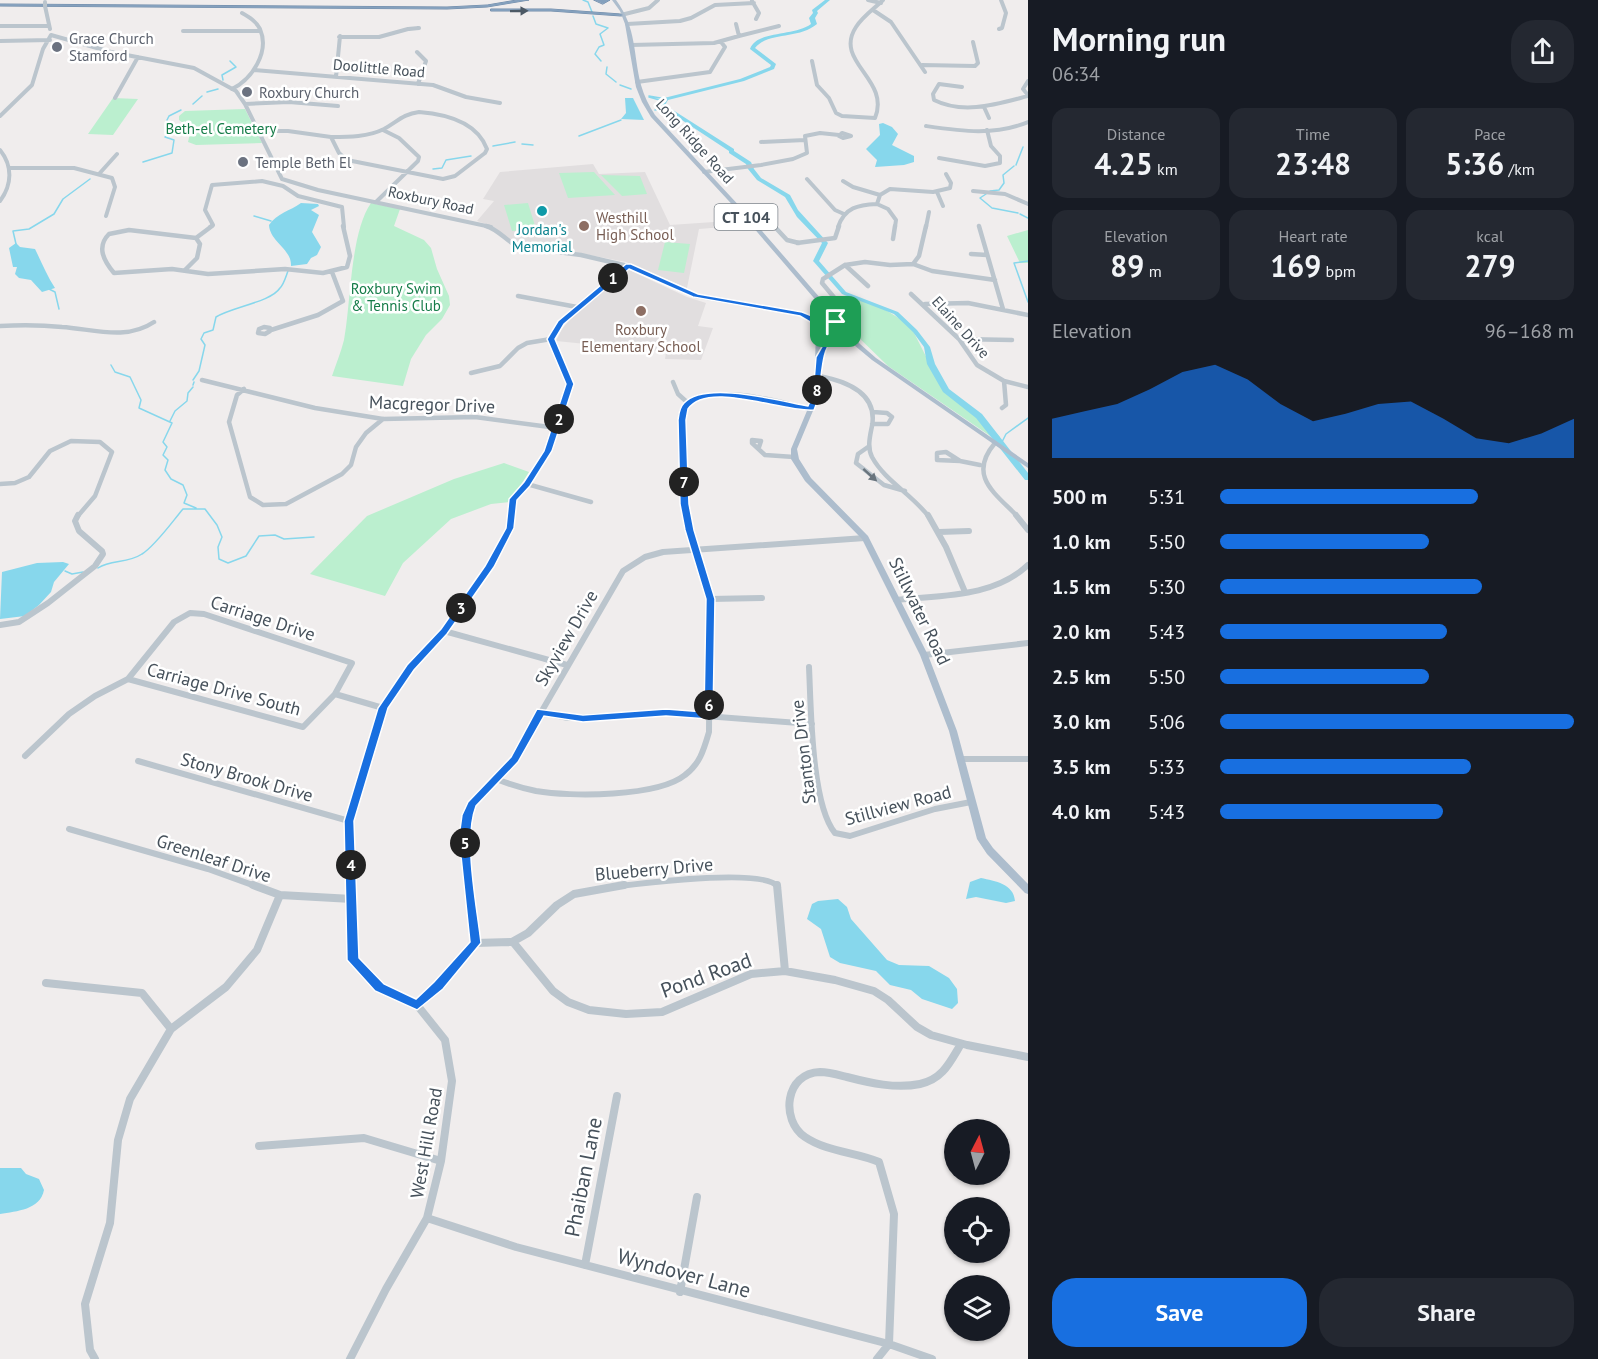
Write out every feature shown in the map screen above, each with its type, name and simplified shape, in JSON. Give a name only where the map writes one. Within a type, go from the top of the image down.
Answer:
[{"type":"highway","points":[[212,6],[223,0],[248,6],[551,10],[623,15]]},
{"type":"highway","points":[[0,4],[458,6],[518,0]]},
{"type":"highway","points":[[418,8],[487,6],[527,0]]},
{"type":"highway","points":[[596,0],[603,3],[609,0]]},
{"type":"highway","points":[[212,6],[242,13],[243,9],[248,6]]},
{"type":"main road","name":"Long Ridge Road","points":[[609,0],[623,15]]},
{"type":"main road","name":"Long Ridge Road","points":[[615,0],[626,23],[642,99],[650,112],[754,225],[858,345],[874,359],[1025,464]]},
{"type":"main road","points":[[794,457],[794,449],[817,394],[819,331],[822,327],[836,322]]},
{"type":"main road","points":[[822,327],[829,339]]},
{"type":"main road","points":[[819,357],[829,339],[846,333]]},
{"type":"main road","points":[[820,336],[858,345]]},
{"type":"main road","name":"Stillwater Road","points":[[794,457],[799,469],[865,538],[924,655],[945,707],[979,831],[990,851],[1028,890]]},
{"type":"street","points":[[623,15],[649,8],[658,0]]},
{"type":"street","points":[[868,0],[882,1]]},
{"type":"street","points":[[999,29],[1002,28],[1006,13],[1000,0]]},
{"type":"street","points":[[812,61],[817,85],[829,98],[836,113],[842,116],[875,118],[879,99],[877,92],[854,61],[850,43],[856,27],[882,1]]},
{"type":"street","points":[[626,23],[680,21],[691,18],[715,5],[753,2],[759,13],[756,20]]},
{"type":"street","points":[[0,116],[32,85],[51,35],[45,3]]},
{"type":"street","points":[[873,10],[891,22],[899,37],[925,72]]},
{"type":"street","points":[[232,89],[243,85],[254,70],[261,53],[260,31],[255,22],[242,13]]},
{"type":"street","points":[[736,24],[739,36]]},
{"type":"street","points":[[0,26],[49,26]]},
{"type":"street","points":[[631,45],[721,42],[779,26]]},
{"type":"street","points":[[336,77],[340,36],[387,36],[410,29]]},
{"type":"street","points":[[183,31],[260,31]]},
{"type":"street","name":"Roxbury Road","points":[[51,35],[63,40],[194,68],[232,89],[238,93],[245,104],[282,179],[318,190],[491,227],[510,243],[523,248],[580,255],[628,266],[696,296],[802,314],[815,320],[822,327]]},
{"type":"street","name":"Roxbury Road","points":[[0,41],[63,40]]},
{"type":"street","points":[[637,82],[710,72],[725,47],[721,42]]},
{"type":"street","points":[[922,65],[975,66],[978,63],[974,42]]},
{"type":"street","points":[[417,52],[426,61],[418,84]]},
{"type":"street","points":[[115,98],[138,57]]},
{"type":"street","name":"Doolittle Road","points":[[254,70],[418,84],[446,88],[473,99],[501,103]]},
{"type":"street","points":[[962,87],[939,84],[933,94],[934,100],[940,104],[984,107],[1028,95],[1023,89],[1028,81]]},
{"type":"street","points":[[245,104],[289,102],[338,106]]},
{"type":"street","points":[[984,107],[988,118]]},
{"type":"street","points":[[259,131],[357,137],[384,130],[405,114],[423,113],[459,121],[483,136],[486,143],[485,153],[449,179],[434,179],[347,160],[339,153],[331,137]]},
{"type":"street","points":[[926,126],[955,132],[1015,129],[1028,122]]},
{"type":"street","points":[[376,202],[418,161],[419,157],[399,138],[384,130]]},
{"type":"street","points":[[939,158],[962,160],[978,165],[997,165],[1000,163],[1000,156],[991,146],[987,130]]},
{"type":"street","points":[[704,172],[759,165],[803,155],[807,153],[805,136],[839,135]]},
{"type":"street","points":[[761,142],[805,140]]},
{"type":"street","points":[[0,150],[8,159],[9,168],[7,190],[0,201]]},
{"type":"street","points":[[99,174],[117,154]]},
{"type":"street","points":[[9,168],[51,167],[112,178],[115,187],[106,216]]},
{"type":"street","points":[[843,181],[853,187],[880,195],[894,189],[937,192],[952,187],[946,174]]},
{"type":"street","points":[[807,179],[835,210],[844,214]]},
{"type":"street","points":[[262,181],[280,185],[298,196],[308,198],[342,207],[349,262],[347,267],[332,272],[285,269],[228,274],[166,269],[126,274],[114,273],[106,264],[102,254],[103,240],[109,234],[125,230],[196,238],[213,227],[205,210],[212,185],[262,181]]},
{"type":"street","points":[[308,198],[318,190]]},
{"type":"street","points":[[973,191],[1005,194],[1028,204]]},
{"type":"street","points":[[937,192],[943,206]]},
{"type":"street","points":[[878,204],[880,195]]},
{"type":"street","points":[[754,225],[772,224],[787,240],[797,243],[830,239],[837,236],[844,214],[858,205],[878,204],[888,209],[896,220],[892,238]]},
{"type":"street","points":[[914,264],[919,256],[929,212]]},
{"type":"street","points":[[979,226],[1003,309]]},
{"type":"street","points":[[185,270],[198,253],[200,242],[196,238]]},
{"type":"street","points":[[971,254],[987,255]]},
{"type":"street","points":[[836,322],[846,318],[848,314],[824,286],[823,279],[845,265],[856,262],[914,264],[932,271],[995,280]]},
{"type":"street","points":[[845,265],[868,286]]},
{"type":"street","points":[[471,373],[501,366],[518,348],[527,343],[551,339],[561,322],[628,266]]},
{"type":"street","points":[[271,330],[331,311],[343,301],[332,272]]},
{"type":"street","name":"Elaine Drive","points":[[912,294],[959,339],[977,365],[1004,381],[1028,387]]},
{"type":"street","points":[[518,297],[577,307]]},
{"type":"street","points":[[925,304],[957,302],[1028,315]]},
{"type":"street","points":[[0,326],[58,327],[112,333],[140,329],[154,322]]},
{"type":"street","name":"West Hill Road","points":[[350,1359],[386,1288],[427,1218],[441,1161],[452,1081],[445,1040],[417,1005],[380,987],[353,960],[349,821],[383,708],[411,668],[444,631],[489,567],[510,528],[513,499],[543,462],[557,428],[570,384],[551,339]]},
{"type":"street","points":[[959,339],[1012,340]]},
{"type":"street","points":[[819,376],[843,382],[871,404],[873,424],[868,447],[883,473],[920,504],[939,532],[965,592]]},
{"type":"street","name":"Macgregor Drive","points":[[202,380],[315,408],[383,419],[475,417],[557,428]]},
{"type":"street","points":[[1002,408],[1008,401],[1004,381]]},
{"type":"street","points":[[673,382],[673,387],[688,403]]},
{"type":"street","points":[[244,389],[237,396],[229,422],[250,497],[263,505],[286,504],[342,474],[351,465],[356,447],[366,433],[383,419]]},
{"type":"street","points":[[496,779],[540,793],[653,790],[681,778],[698,765],[707,749],[710,732],[708,716],[710,599],[684,504],[682,420],[688,403],[698,398],[722,394],[811,409]]},
{"type":"street","points":[[873,412],[888,413],[892,417],[888,424],[873,424]]},
{"type":"street","points":[[0,484],[15,483],[29,477],[50,450],[71,441],[100,442],[112,452],[95,496],[75,521],[79,531],[102,551],[99,562],[48,603],[19,622],[0,625]]},
{"type":"street","points":[[998,445],[984,454],[980,465],[983,478],[1028,530]]},
{"type":"street","points":[[759,447],[765,455],[794,457]]},
{"type":"street","points":[[868,447],[858,454],[856,463],[880,484],[893,490],[905,491]]},
{"type":"street","points":[[960,461],[980,465]]},
{"type":"street","points":[[527,484],[591,502]]},
{"type":"street","points":[[939,532],[969,531]]},
{"type":"street","name":"Skyview Drive","points":[[476,943],[465,826],[471,804],[514,759],[623,571],[650,555],[695,549],[865,538]]},
{"type":"street","points":[[896,600],[993,588],[1009,582],[1028,565]]},
{"type":"street","points":[[710,599],[762,598]]},
{"type":"street","name":"Carriage Drive","points":[[25,756],[69,714],[95,696],[128,679],[174,622],[190,613],[204,614],[352,663],[335,694]]},
{"type":"street","points":[[444,631],[567,665]]},
{"type":"street","points":[[924,655],[1028,643]]},
{"type":"street","name":"Stanton Drive","points":[[809,667],[812,724],[820,787],[827,820],[833,832]]},
{"type":"street","name":"Carriage Drive South","points":[[128,679],[303,727],[335,694]]},
{"type":"street","points":[[335,694],[383,708]]},
{"type":"street","points":[[541,712],[583,718],[666,712],[812,724]]},
{"type":"street","points":[[961,759],[1028,759]]},
{"type":"street","name":"Stony Brook Drive","points":[[138,761],[349,821]]},
{"type":"street","name":"Stillview Road","points":[[833,832],[843,837],[850,836],[935,809],[971,802]]},
{"type":"street","name":"Greenleaf Drive","points":[[69,829],[208,869],[280,895],[352,899]]},
{"type":"street","name":"Blueberry Drive","points":[[513,942],[526,933],[558,902],[588,889],[737,876],[758,877],[776,883],[779,890],[785,971]]},
{"type":"street","points":[[95,1359],[90,1350],[85,1304],[110,1223],[118,1140],[130,1099],[171,1029],[226,987],[257,950],[280,895]]},
{"type":"street","points":[[417,1005],[438,986],[476,943],[513,942]]},
{"type":"street","name":"Pond Road","points":[[513,942],[556,994],[581,1008],[612,1012],[662,1012],[682,1006],[740,977],[759,972],[785,971],[880,993],[897,1006],[912,1023],[929,1034],[961,1044],[1028,1058]]},
{"type":"street","points":[[46,982],[142,993],[171,1029]]},
{"type":"street","points":[[877,1359],[889,1344],[894,1214],[879,1162],[811,1141],[798,1131],[790,1118],[788,1102],[792,1090],[809,1073],[822,1072],[902,1087],[922,1083],[935,1078],[946,1069],[961,1044]]},
{"type":"street","name":"Phaiban Lane","points":[[585,1265],[617,1096]]},
{"type":"street","points":[[259,1146],[364,1138],[441,1161]]},
{"type":"street","points":[[680,1292],[697,1197]]},
{"type":"street","name":"Wyndover Lane","points":[[427,1218],[516,1247],[680,1292],[889,1344],[932,1359]]},
{"type":"shaded area","name":"Westhill High School","points":[[593,164],[599,174],[645,172],[670,225],[743,220],[748,225],[699,229],[687,288],[626,262],[579,253],[523,247],[511,242],[492,226],[477,221],[494,201],[483,199],[500,172]]},
{"type":"shaded area","name":"Roxbury Elementary School","points":[[627,269],[687,297],[706,303],[698,326],[713,328],[701,360],[665,359],[666,352],[556,341],[573,316]]},
{"type":"green space","points":[[113,98],[138,99],[113,135],[88,134]]},
{"type":"green space","name":"Beth-el Cemetery","points":[[245,109],[262,143],[196,145],[188,142],[191,129],[179,120],[179,116],[185,111]]},
{"type":"green space","points":[[594,172],[615,195],[568,198],[559,173]]},
{"type":"green space","points":[[601,175],[640,176],[647,194],[622,196]]},
{"type":"green space","name":"Roxbury Swim & Tennis Club","points":[[371,203],[400,209],[394,226],[424,240],[431,248],[449,296],[450,305],[442,319],[426,335],[411,359],[403,386],[332,376],[344,340],[352,269],[359,232]]},
{"type":"green space","points":[[528,203],[536,229],[512,231],[504,205]]},
{"type":"green space","points":[[1028,230],[1028,263],[1020,263],[1007,236]]},
{"type":"green space","points":[[665,242],[690,244],[684,273],[658,270]]},
{"type":"green space","points":[[847,295],[879,306],[910,325],[942,388],[972,408],[1000,437],[999,442],[888,366],[821,301]]},
{"type":"green space","points":[[504,463],[529,472],[510,502],[491,504],[451,519],[403,563],[385,596],[310,574],[367,516],[454,479]]},
{"type":"water","points":[[625,98],[633,98],[644,120],[621,119],[626,113]]},
{"type":"water","points":[[883,123],[892,127],[898,134],[892,145],[914,156],[914,162],[875,167],[877,160],[866,149],[880,135],[879,124]]},
{"type":"water","points":[[301,203],[318,204],[319,206],[311,210],[319,215],[312,232],[321,247],[317,255],[307,264],[291,266],[288,255],[273,236],[269,225],[280,215]]},
{"type":"water","points":[[16,243],[20,247],[35,249],[55,288],[42,292],[31,280],[19,278],[15,274],[17,267],[13,267],[9,248]]},
{"type":"water","points":[[63,562],[69,564],[54,582],[51,592],[39,605],[25,616],[0,619],[2,572],[37,563]]},
{"type":"water","points":[[981,878],[1007,887],[1014,895],[1015,901],[1006,903],[976,897],[966,899],[970,882]]},
{"type":"water","points":[[838,899],[847,907],[851,919],[887,960],[899,965],[929,966],[949,978],[957,989],[958,1003],[952,1009],[922,999],[911,990],[890,985],[876,971],[840,963],[830,957],[821,929],[807,919],[812,904],[818,901]]},
{"type":"water","points":[[0,1168],[21,1168],[26,1174],[39,1179],[44,1190],[42,1197],[33,1206],[0,1214]]},
{"type":"waterway","points":[[583,0],[588,2],[592,12]]},
{"type":"waterway","points":[[828,0],[814,11],[816,13],[812,18],[814,24],[807,29],[764,39],[752,48],[774,65],[772,68],[742,80],[666,99],[662,105],[732,150],[731,152],[749,163],[759,179],[788,196],[795,210],[825,243],[816,261],[844,293],[896,313],[915,331],[927,347],[931,364],[946,390],[979,416],[1028,478]]},
{"type":"waterway","points":[[593,16],[596,24],[608,28],[600,34],[604,45],[599,47],[595,54],[601,61]]},
{"type":"waterway","points":[[223,80],[222,75],[236,67],[230,61]]},
{"type":"waterway","points":[[607,67],[606,74],[616,82]]},
{"type":"waterway","points":[[620,85],[631,89]]},
{"type":"waterway","points":[[207,92],[218,89]]},
{"type":"waterway","points":[[193,104],[202,96]]},
{"type":"waterway","points":[[649,96],[666,99]]},
{"type":"waterway","points":[[649,97],[663,101]]},
{"type":"waterway","points":[[655,110],[665,108]]},
{"type":"waterway","points":[[143,162],[172,153],[174,140],[165,137],[172,130],[167,120],[169,116],[181,110]]},
{"type":"waterway","points":[[579,136],[621,120]]},
{"type":"waterway","points":[[493,146],[515,142]]},
{"type":"waterway","points":[[522,144],[533,145]]},
{"type":"waterway","points":[[1016,165],[1023,147]]},
{"type":"waterway","points":[[433,169],[442,168],[446,160],[471,156]]},
{"type":"waterway","points":[[990,191],[999,190],[1004,183],[1003,175],[1014,166]]},
{"type":"waterway","points":[[16,244],[13,231],[29,229],[54,214],[63,199],[90,179]]},
{"type":"waterway","points":[[986,194],[980,198],[992,208],[1018,213]]},
{"type":"waterway","points":[[1020,214],[1028,218]]},
{"type":"waterway","points":[[254,216],[271,221]]},
{"type":"waterway","points":[[1028,261],[1014,263],[1028,302]]},
{"type":"waterway","points":[[193,380],[199,371],[205,345],[201,339],[204,333],[213,330],[216,317],[275,293],[283,284],[288,271]]},
{"type":"waterway","points":[[49,289],[55,292],[59,309]]},
{"type":"waterway","points":[[111,365],[115,372],[130,377],[141,400],[139,408],[172,423],[163,442],[167,447],[163,455],[168,460],[165,470],[171,479],[183,485],[187,495],[184,503],[196,508]]},
{"type":"waterway","points":[[170,421],[175,411],[187,401],[188,393],[193,387]]},
{"type":"waterway","points":[[1002,442],[1006,434],[1028,418]]},
{"type":"waterway","points":[[98,568],[142,554],[158,540],[183,509],[205,509],[217,525],[222,537],[218,547],[219,559],[228,563],[246,556],[259,536],[275,535],[284,539],[314,537]]},
{"type":"waterway","points":[[65,571],[72,574],[83,572]]},
{"type":"place","name":"Grace Church Stamford","points":[[57,47]]},
{"type":"place","name":"Roxbury Church","points":[[247,92]]},
{"type":"place","name":"Temple Beth El","points":[[243,162]]},
{"type":"place","name":"Jordan's Memorial","points":[[542,211]]},
{"type":"place","name":"Westhill High School","points":[[584,226]]},
{"type":"place","name":"Roxbury Elementary School","points":[[641,311]]},
{"type":"route","points":[[628,266],[696,296],[802,314],[815,320],[822,327],[836,322],[846,333],[829,339],[819,357],[817,394],[811,409],[722,394],[698,398],[688,403],[684,409],[682,420],[684,504],[710,599],[708,716],[666,712],[568,718],[541,712],[514,759],[471,804],[467,815],[464,837],[476,943],[438,986],[417,1005],[380,987],[353,960],[349,821],[383,708],[400,681],[444,631],[489,567],[510,528],[513,499],[527,484],[548,451],[570,384],[551,339],[561,322],[628,266]]}]
